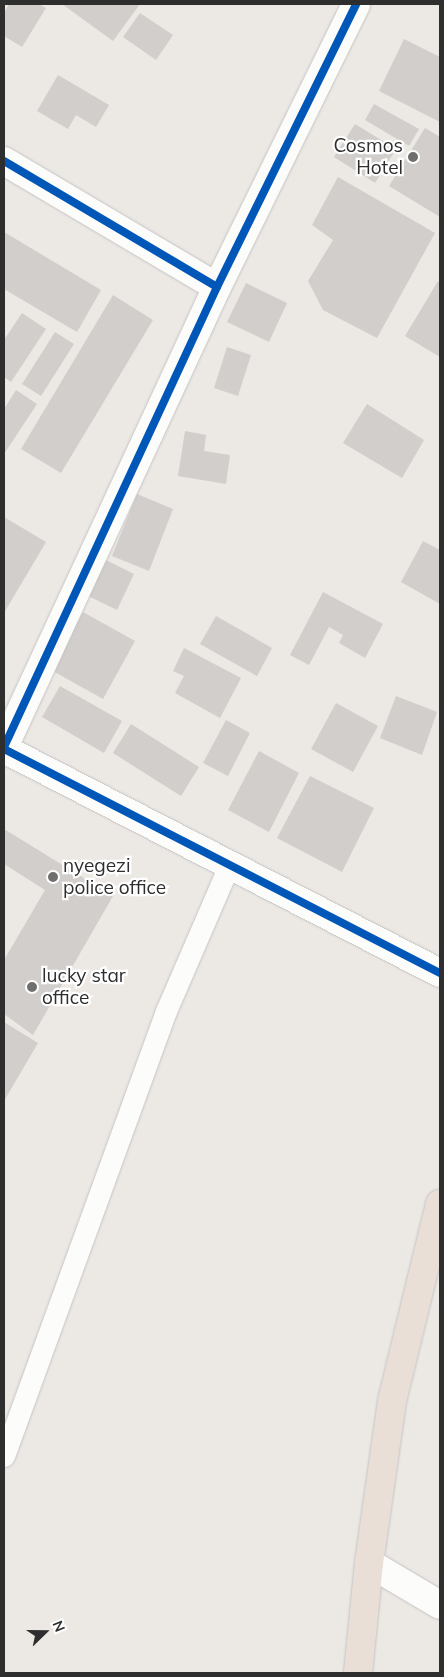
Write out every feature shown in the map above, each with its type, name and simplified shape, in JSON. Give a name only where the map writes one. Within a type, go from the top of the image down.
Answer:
[{"type":"highway","points":[[358,1673],[369,1563],[392,1401],[440,1204]]},
{"type":"street","points":[[356,4],[217,287],[4,748],[440,973]]},
{"type":"street","points":[[4,161],[217,287]]},
{"type":"street","points":[[369,1563],[440,1606]]},
{"type":"lane","points":[[4,1456],[166,1010],[230,863]]},
{"type":"building","points":[[9,4],[39,4],[46,8],[22,47],[4,36],[4,13]]},
{"type":"building","points":[[62,4],[140,4],[113,41]]},
{"type":"building","points":[[140,13],[173,35],[156,60],[123,37]]},
{"type":"building","points":[[404,39],[440,57],[440,122],[379,91]]},
{"type":"building","points":[[58,75],[109,105],[96,127],[76,115],[68,129],[37,111]]},
{"type":"building","points":[[374,104],[419,129],[409,146],[365,120]]},
{"type":"building","points":[[355,124],[396,149],[375,183],[334,157]]},
{"type":"building","points":[[425,128],[440,137],[440,217],[389,186]]},
{"type":"building","points":[[338,177],[435,233],[377,338],[323,310],[308,281],[333,240],[312,225]]},
{"type":"building","points":[[4,232],[101,290],[77,332],[4,289]]},
{"type":"building","points":[[438,281],[440,283],[440,357],[405,336]]},
{"type":"building","points":[[246,283],[287,303],[269,342],[227,322]]},
{"type":"building","points":[[113,295],[153,320],[61,473],[21,449]]},
{"type":"building","points":[[22,313],[46,329],[11,382],[4,377],[4,340]]},
{"type":"building","points":[[55,332],[74,344],[41,396],[22,384]]},
{"type":"building","points":[[227,347],[251,355],[238,396],[214,388]]},
{"type":"building","points":[[16,390],[37,404],[4,454],[4,409]]},
{"type":"building","points":[[367,404],[424,440],[402,478],[343,443]]},
{"type":"building","points":[[185,431],[206,435],[204,451],[230,455],[226,484],[178,476]]},
{"type":"building","points":[[137,494],[173,509],[149,571],[112,556]]},
{"type":"building","points":[[4,517],[46,542],[4,613]]},
{"type":"building","points":[[423,541],[440,550],[440,604],[401,582]]},
{"type":"building","points":[[98,556],[134,574],[117,610],[80,592]]},
{"type":"building","points":[[323,592],[383,624],[365,658],[339,643],[343,635],[329,627],[309,665],[290,655]]},
{"type":"building","points":[[83,612],[135,641],[103,699],[51,670]]},
{"type":"building","points":[[216,616],[272,648],[257,676],[200,644]]},
{"type":"building","points":[[184,648],[241,678],[220,718],[175,693],[184,676],[173,671]]},
{"type":"building","points":[[60,686],[122,721],[104,753],[42,717]]},
{"type":"building","points":[[396,696],[437,712],[422,755],[380,738]]},
{"type":"building","points":[[336,703],[378,726],[353,772],[311,749]]},
{"type":"building","points":[[226,720],[250,733],[228,776],[203,763]]},
{"type":"building","points":[[131,724],[199,767],[181,796],[113,753]]},
{"type":"building","points":[[259,751],[299,773],[269,832],[228,810]]},
{"type":"building","points":[[310,776],[374,808],[342,872],[277,838]]},
{"type":"building","name":"lucky star office","points":[[4,829],[113,896],[33,1035],[4,1014],[4,960],[45,890],[4,864]]},
{"type":"building","points":[[4,1022],[38,1043],[4,1101]]},
{"type":"cycle path","points":[[4,747],[217,287],[356,4]]},
{"type":"cycle path","points":[[4,161],[217,287]]},
{"type":"cycle path","points":[[4,749],[440,973]]},
{"type":"place","name":"Cosmos Hotel","points":[[413,157]]},
{"type":"place","name":"nyegezi police office","points":[[53,877]]},
{"type":"place","name":"lucky star office","points":[[32,987]]}]
